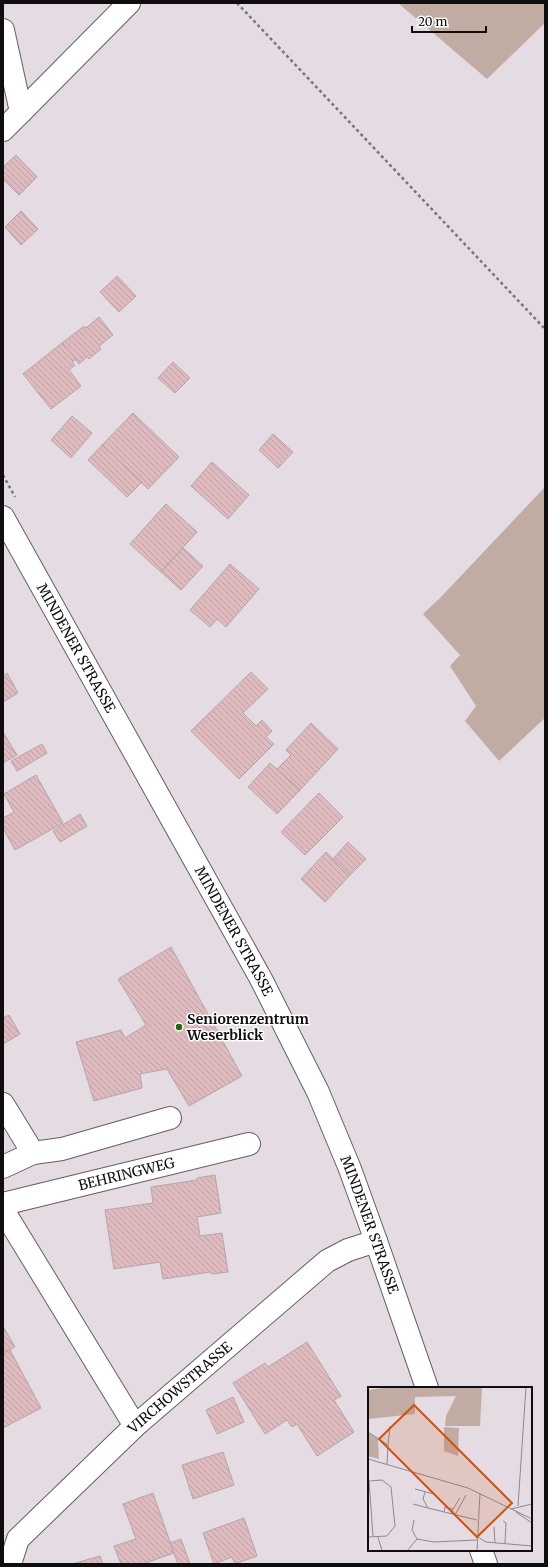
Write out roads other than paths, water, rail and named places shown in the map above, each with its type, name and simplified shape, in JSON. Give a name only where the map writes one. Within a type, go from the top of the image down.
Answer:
[{"type":"street","points":[[3,130],[129,3]]},
{"type":"street","points":[[3,30],[21,112]]},
{"type":"street","name":"MINDENER STRASSE","points":[[3,517],[261,979],[318,1092],[350,1169],[427,1387]]},
{"type":"street","points":[[3,1104],[33,1153]]},
{"type":"street","points":[[3,1167],[33,1153],[62,1149],[170,1118]]},
{"type":"street","name":"BEHRINGWEG","points":[[3,1204],[249,1144]]},
{"type":"street","points":[[3,1210],[135,1426]]},
{"type":"street","name":"VIRCHOWSTRASSE","points":[[10,1564],[18,1539],[135,1426],[327,1261],[348,1250],[376,1241]]},
{"type":"street","points":[[481,1551],[486,1564]]},
{"type":"place","name":"Seniorenzentrum Weserblick","points":[[179,1027]]}]
